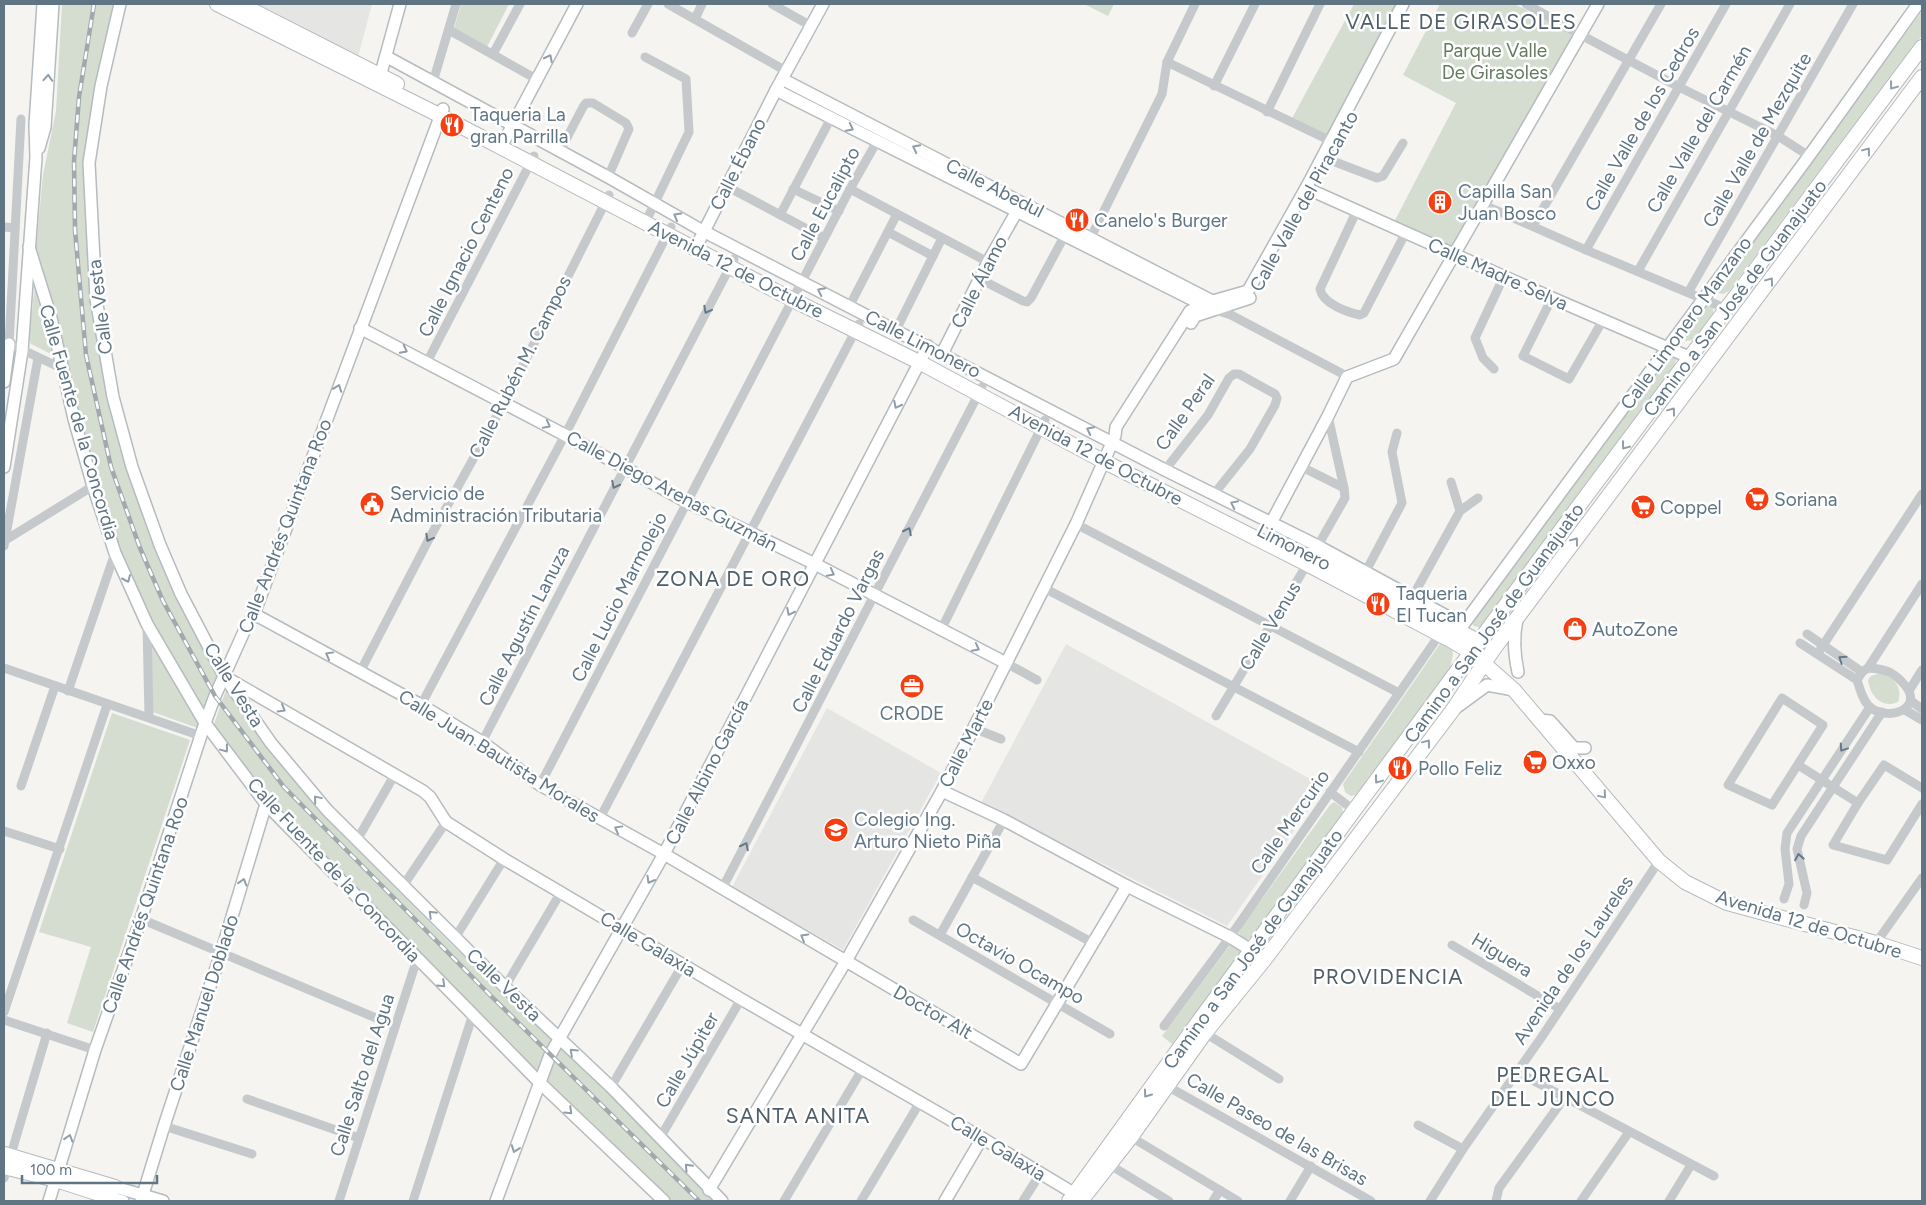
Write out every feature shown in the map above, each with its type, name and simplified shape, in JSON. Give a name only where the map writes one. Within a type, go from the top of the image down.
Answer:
[{"type":"main road","name":"Avenida 12 de Octubre","points":[[217,4],[379,79]]},
{"type":"main road","name":"Avenida 12 de Octubre","points":[[240,4],[379,79],[669,230],[699,240],[732,263],[798,291],[857,327],[923,355],[980,390],[1043,423],[1109,448],[1313,556],[1453,633],[1476,648],[1485,664],[1514,690],[1659,861],[1685,882],[1727,903],[1876,943],[1922,958]]},
{"type":"main road","name":"Camino a San José de Guanajuato","points":[[1077,1199],[1201,1018],[1922,47]]},
{"type":"main road","name":"Camino a San José de Guanajuato","points":[[1077,1199],[1110,1165],[1205,1033],[1266,959],[1452,711],[1517,618],[1922,77]]},
{"type":"main road","name":"Avenida 12 de Octubre","points":[[607,198],[652,209],[669,230]]},
{"type":"main road","name":"Limonero","points":[[1313,556],[1453,633]]},
{"type":"main road","points":[[6,1165],[57,1176],[117,1195]]},
{"type":"street","points":[[4,467],[22,351],[36,157],[35,125],[43,4]]},
{"type":"street","points":[[36,157],[45,126],[53,4]]},
{"type":"street","name":"Calle Vesta","points":[[120,4],[101,86],[89,164],[96,299],[113,397],[132,466],[160,545],[178,586],[224,676],[271,744],[326,810],[504,987],[611,1087],[709,1190],[722,1201]]},
{"type":"street","points":[[379,79],[400,4]]},
{"type":"street","points":[[433,82],[456,4]]},
{"type":"street","points":[[493,54],[520,4]]},
{"type":"street","points":[[503,144],[577,4]]},
{"type":"street","points":[[632,33],[648,4]]},
{"type":"street","points":[[668,4],[784,75]]},
{"type":"street","points":[[695,19],[702,4]]},
{"type":"street","points":[[772,4],[811,26]]},
{"type":"street","name":"Calle Ébano","points":[[699,240],[776,90],[823,4]]},
{"type":"street","points":[[1089,241],[1162,94],[1167,62],[1195,4]]},
{"type":"street","points":[[1214,86],[1255,4]]},
{"type":"street","points":[[1267,112],[1320,4]]},
{"type":"street","name":"Calle Valle del Piracanto","points":[[1334,142],[1403,4]]},
{"type":"street","name":"Calle Valle del Piracanto","points":[[1109,448],[1116,427],[1190,310],[1217,308],[1254,296],[1334,142],[1410,4]]},
{"type":"street","points":[[1272,523],[1328,416],[1344,375],[1394,359],[1455,256],[1598,4]]},
{"type":"street","points":[[1533,226],[1661,4]]},
{"type":"street","name":"Calle Valle de los Cedros","points":[[1586,250],[1726,4]]},
{"type":"street","name":"Calle Valle del Carmén","points":[[1638,271],[1790,4]]},
{"type":"street","name":"Calle Valle de Mezquite","points":[[1688,292],[1852,4]]},
{"type":"street","name":"Calle Limonero Manzano","points":[[1453,633],[1668,347],[1918,4]]},
{"type":"street","points":[[1530,5],[1581,35],[1679,87],[1778,136],[1809,156]]},
{"type":"street","points":[[449,30],[538,80]]},
{"type":"street","name":"Calle Limonero","points":[[386,57],[608,177],[699,240],[798,291],[850,305],[896,330],[923,355],[942,354],[1109,448],[1164,470],[1272,523],[1313,556],[1366,571],[1413,596],[1453,633]]},
{"type":"street","points":[[645,57],[686,79],[689,132],[652,209]]},
{"type":"street","points":[[1167,62],[1267,112],[1334,142]]},
{"type":"street","name":"Calle Abedul","points":[[784,75],[969,181],[1017,211],[1033,213],[1065,234],[1089,241]]},
{"type":"street","name":"Calle Abedul","points":[[776,90],[876,142],[969,181],[1089,241],[1344,375]]},
{"type":"street","points":[[560,151],[583,107],[586,103],[592,103],[626,123],[629,129],[608,177]]},
{"type":"street","name":"Calle Andrés Quintana Roo","points":[[49,1201],[96,1050],[205,723],[246,627],[254,614],[442,112]]},
{"type":"street","points":[[780,215],[831,118]]},
{"type":"street","points":[[4,382],[21,119]]},
{"type":"street","name":"Calle Eucalipto","points":[[798,291],[824,238],[882,131]]},
{"type":"street","points":[[1325,159],[1377,178],[1384,176],[1403,143]]},
{"type":"street","name":"Calle Ignacio Centeno","points":[[427,362],[533,160]]},
{"type":"street","points":[[726,186],[824,238]]},
{"type":"street","points":[[793,189],[839,211]]},
{"type":"street","points":[[850,189],[988,262]]},
{"type":"street","name":"Calle Madre Selva","points":[[1309,189],[1455,256],[1691,358]]},
{"type":"street","name":"Calle Rubén M. Campos","points":[[360,672],[429,539],[504,403],[607,198]]},
{"type":"street","points":[[1484,205],[1727,309]]},
{"type":"street","points":[[1357,210],[1320,289],[1321,295],[1326,300],[1360,315],[1364,313],[1406,232]]},
{"type":"street","name":"Calle Álamo","points":[[942,354],[988,262],[1017,211]]},
{"type":"street","points":[[850,305],[897,214]]},
{"type":"street","points":[[16,217],[31,219]]},
{"type":"street","points":[[4,227],[15,228]]},
{"type":"street","points":[[421,705],[565,435],[669,230]]},
{"type":"street","points":[[888,232],[934,256]]},
{"type":"street","points":[[980,279],[1028,302],[1065,234]]},
{"type":"street","points":[[896,330],[942,238]]},
{"type":"street","name":"Calle Fuente de la Concordia","points":[[29,247],[51,318],[74,419],[115,553],[147,624],[205,723],[266,804],[539,1082],[664,1201]]},
{"type":"street","name":"Calle Agustín Lanuza","points":[[482,742],[732,263]]},
{"type":"street","points":[[1494,369],[1483,358],[1475,338],[1504,276]]},
{"type":"street","name":"Calle Lucio Marmolejo","points":[[540,785],[798,291]]},
{"type":"street","points":[[1552,298],[1523,356],[1570,379],[1603,320]]},
{"type":"street","points":[[600,818],[857,327]]},
{"type":"street","name":"Calle Diego Arenas Guzmán","points":[[360,328],[565,435],[687,502],[815,564],[1037,680]]},
{"type":"street","points":[[7,342],[22,351],[63,369]]},
{"type":"street","name":"Calle Albino García","points":[[496,1201],[539,1082],[559,1038],[664,854],[923,355]]},
{"type":"street","points":[[4,542],[38,358]]},
{"type":"street","name":"Calle Peral","points":[[1164,470],[1208,416],[1230,378],[1234,374],[1239,374],[1275,394],[1277,398],[1276,405],[1250,449],[1214,494]]},
{"type":"street","name":"Calle Eduardo Vargas","points":[[722,889],[980,390]]},
{"type":"street","points":[[1328,416],[1344,488]]},
{"type":"street","points":[[941,630],[1043,423]]},
{"type":"street","points":[[1366,571],[1402,503],[1392,452],[1397,433]]},
{"type":"street","name":"Calle Marte","points":[[709,1190],[846,961],[942,791],[1076,524],[1109,448]]},
{"type":"street","points":[[1302,467],[1344,488]]},
{"type":"street","points":[[1451,482],[1460,511]]},
{"type":"street","points":[[4,542],[93,486]]},
{"type":"street","name":"Calle Venus","points":[[1216,716],[1313,556],[1345,498],[1344,488]]},
{"type":"street","points":[[1820,649],[1922,494]]},
{"type":"street","points":[[1413,596],[1460,511],[1478,498]]},
{"type":"street","points":[[1076,524],[1399,692]]},
{"type":"street","points":[[68,691],[115,553]]},
{"type":"street","points":[[1922,584],[1862,673],[1861,694],[1870,707],[1882,712],[1893,714],[1905,710],[1911,701],[1910,690],[1922,670]]},
{"type":"street","points":[[1044,588],[1359,752]]},
{"type":"street","name":"Calle Juan Bautista Morales","points":[[254,614],[421,705],[482,742],[540,785],[664,854],[846,961]]},
{"type":"street","points":[[1517,618],[1514,644],[1518,672]]},
{"type":"street","points":[[147,624],[149,717]]},
{"type":"street","name":"Calle Mercurio","points":[[1164,1026],[1230,937],[1399,692],[1453,633]]},
{"type":"street","points":[[1807,634],[1820,649]]},
{"type":"street","points":[[1800,642],[1820,649],[1862,673],[1885,669],[1897,676],[1910,690]]},
{"type":"street","points":[[4,668],[201,736]]},
{"type":"street","name":"Calle Galaxia","points":[[224,676],[395,774],[430,797],[446,822],[504,859],[741,1000],[863,1068],[982,1138],[1077,1199]]},
{"type":"street","points":[[1452,711],[1487,685],[1514,690]]},
{"type":"street","points":[[21,786],[55,686]]},
{"type":"street","points":[[1782,698],[1823,725],[1798,765],[1772,805],[1728,786],[1782,698]]},
{"type":"street","points":[[1911,701],[1922,709]]},
{"type":"street","points":[[4,1012],[107,705]]},
{"type":"street","points":[[1784,899],[1789,884],[1785,849],[1787,833],[1870,707]]},
{"type":"street","points":[[1905,710],[1922,720]]},
{"type":"street","points":[[1804,905],[1807,893],[1798,849],[1801,836],[1882,712]]},
{"type":"street","points":[[1539,720],[1550,720],[1574,748],[1585,748]]},
{"type":"street","points":[[973,728],[1001,739]]},
{"type":"street","points":[[1798,765],[1858,803]]},
{"type":"street","points":[[1922,788],[1884,765],[1833,845],[1887,860],[1922,804]]},
{"type":"street","points":[[357,840],[395,774]]},
{"type":"street","points":[[942,791],[1004,820],[1127,886],[1230,937],[1266,959]]},
{"type":"street","points":[[1330,792],[1355,811]]},
{"type":"street","name":"Calle Manuel Doblado","points":[[142,1198],[222,953],[266,804]]},
{"type":"street","points":[[940,935],[1004,820]]},
{"type":"street","points":[[403,886],[446,822]]},
{"type":"street","points":[[4,831],[60,849]]},
{"type":"street","points":[[455,938],[504,859]]},
{"type":"street","name":"Avenida de los Laureles","points":[[1430,1201],[1462,1149],[1517,1072],[1659,861]]},
{"type":"street","points":[[972,877],[1093,943]]},
{"type":"street","points":[[1876,943],[1922,878]]},
{"type":"street","points":[[1057,1002],[1127,886]]},
{"type":"street","points":[[504,987],[561,892]]},
{"type":"street","points":[[141,919],[395,1026]]},
{"type":"street","name":"Octavio Ocampo","points":[[914,920],[1110,1034]]},
{"type":"street","name":"Higuera","points":[[1452,945],[1560,1009]]},
{"type":"street","name":"Calle Salto del Agua","points":[[338,1201],[417,959]]},
{"type":"street","name":"Doctor Alt","points":[[846,961],[1021,1064],[1057,1002]]},
{"type":"street","points":[[611,1087],[683,964]]},
{"type":"street","name":"Calle Júpiter","points":[[660,1138],[741,1000]]},
{"type":"street","points":[[413,1201],[473,1014]]},
{"type":"street","points":[[1167,1086],[1163,1083],[1165,1074],[1199,1028],[1201,1018]]},
{"type":"street","points":[[4,1020],[96,1050]]},
{"type":"street","points":[[6,1165],[47,1033]]},
{"type":"street","points":[[1205,1033],[1279,1079]]},
{"type":"street","points":[[784,1201],[863,1068]]},
{"type":"street","points":[[1517,1072],[1714,1176]]},
{"type":"street","name":"Calle Paseo de las Brisas","points":[[1167,1086],[1371,1201]]},
{"type":"street","points":[[1496,1201],[1499,1188],[1565,1097]]},
{"type":"street","points":[[247,1099],[359,1138]]},
{"type":"street","points":[[861,1201],[920,1102]]},
{"type":"street","points":[[1418,1125],[1462,1149]]},
{"type":"street","points":[[164,1126],[252,1154]]},
{"type":"street","points":[[1581,1201],[1629,1132]]},
{"type":"street","points":[[1131,1137],[1238,1201]]},
{"type":"street","points":[[945,1201],[982,1138]]},
{"type":"street","points":[[1110,1165],[1169,1201]]},
{"type":"street","points":[[1669,1201],[1692,1165]]},
{"type":"street","points":[[1290,1201],[1311,1166]]},
{"type":"street","points":[[1023,1201],[1040,1174]]},
{"type":"street","points":[[1213,1201],[1220,1190]]},
{"type":"street","points":[[117,1195],[163,1201]]},
{"type":"shaded area","points":[[252,4],[372,4],[358,57]]},
{"type":"shaded area","points":[[1066,644],[1325,787],[1227,926],[981,803]]},
{"type":"shaded area","name":"Colegio Ing. Arturo Nieto Piña","points":[[827,708],[941,773],[843,950],[732,887]]},
{"type":"green space","points":[[62,4],[114,4],[91,111],[85,164],[87,250],[95,319],[108,391],[122,452],[141,508],[219,672],[204,709],[200,708],[168,656],[117,551],[35,258],[43,175],[56,111]]},
{"type":"green space","points":[[461,4],[509,4],[487,47],[454,29]]},
{"type":"green space","points":[[1084,4],[1114,4],[1108,16]]},
{"type":"green space","points":[[1354,4],[1396,4],[1327,139],[1290,122]]},
{"type":"green space","name":"Parque Valle De Girasoles","points":[[1440,4],[1514,4],[1576,34],[1455,252],[1393,224],[1456,103],[1403,75]]},
{"type":"green space","points":[[1922,11],[1922,35],[1729,291],[1723,294],[1718,293],[1717,290]]},
{"type":"green space","points":[[35,283],[57,357],[31,344],[29,339]]},
{"type":"green space","points":[[1706,305],[1713,308],[1713,313],[1694,340],[1684,341],[1682,337]]},
{"type":"green space","points":[[1671,352],[1677,358],[1674,366],[1482,628],[1474,626],[1471,622]]},
{"type":"green space","points":[[151,641],[201,722],[200,729],[153,712]]},
{"type":"green space","points":[[1442,641],[1451,645],[1453,654],[1450,669],[1356,795],[1351,796],[1345,792],[1343,784]]},
{"type":"green space","points":[[1881,673],[1890,677],[1896,684],[1899,692],[1898,702],[1887,704],[1882,702],[1871,691],[1868,680],[1871,676]]},
{"type":"green space","points":[[227,687],[265,741],[325,817],[452,945],[553,1039],[536,1073],[267,798],[213,727]]},
{"type":"green space","points":[[112,713],[190,740],[93,1032],[67,1023],[91,947],[39,932]]},
{"type":"green space","points":[[1334,802],[1342,807],[1343,813],[1251,938],[1247,940],[1241,938],[1239,933],[1241,928]]},
{"type":"green space","points":[[1231,944],[1242,945],[1240,954],[1172,1044],[1162,1036]]},
{"type":"green space","points":[[560,1048],[565,1049],[715,1201],[671,1201],[547,1081]]},
{"type":"railway","points":[[94,4],[79,97],[74,161],[75,230],[86,355],[111,467],[140,548],[163,601],[215,696],[284,787],[490,995],[699,1201]]},
{"type":"place","name":"Taqueria La gran Parrilla","points":[[452,125]]},
{"type":"place","name":"Capilla San Juan Bosco","points":[[1440,202]]},
{"type":"place","name":"Canelo's Burger","points":[[1077,220]]},
{"type":"place","name":"Soriana","points":[[1757,499]]},
{"type":"place","name":"Servicio de Administración Tributaria","points":[[372,504]]},
{"type":"place","name":"Coppel","points":[[1643,507]]},
{"type":"place","name":"Taqueria El Tucan","points":[[1378,604]]},
{"type":"place","name":"AutoZone","points":[[1575,629]]},
{"type":"place","name":"CRODE","points":[[912,686]]},
{"type":"place","name":"Oxxo","points":[[1535,762]]},
{"type":"place","name":"Pollo Feliz","points":[[1400,768]]},
{"type":"place","name":"Colegio Ing. Arturo Nieto Piña","points":[[836,830]]},
{"type":"district","name":"VALLE DE GIRASOLES","points":[[1461,21]]},
{"type":"district","name":"ZONA DE ORO","points":[[733,578]]},
{"type":"district","name":"PROVIDENCIA","points":[[1388,976]]},
{"type":"district","name":"PEDREGAL DEL JUNCO","points":[[1553,1086]]},
{"type":"district","name":"SANTA ANITA","points":[[798,1115]]}]
